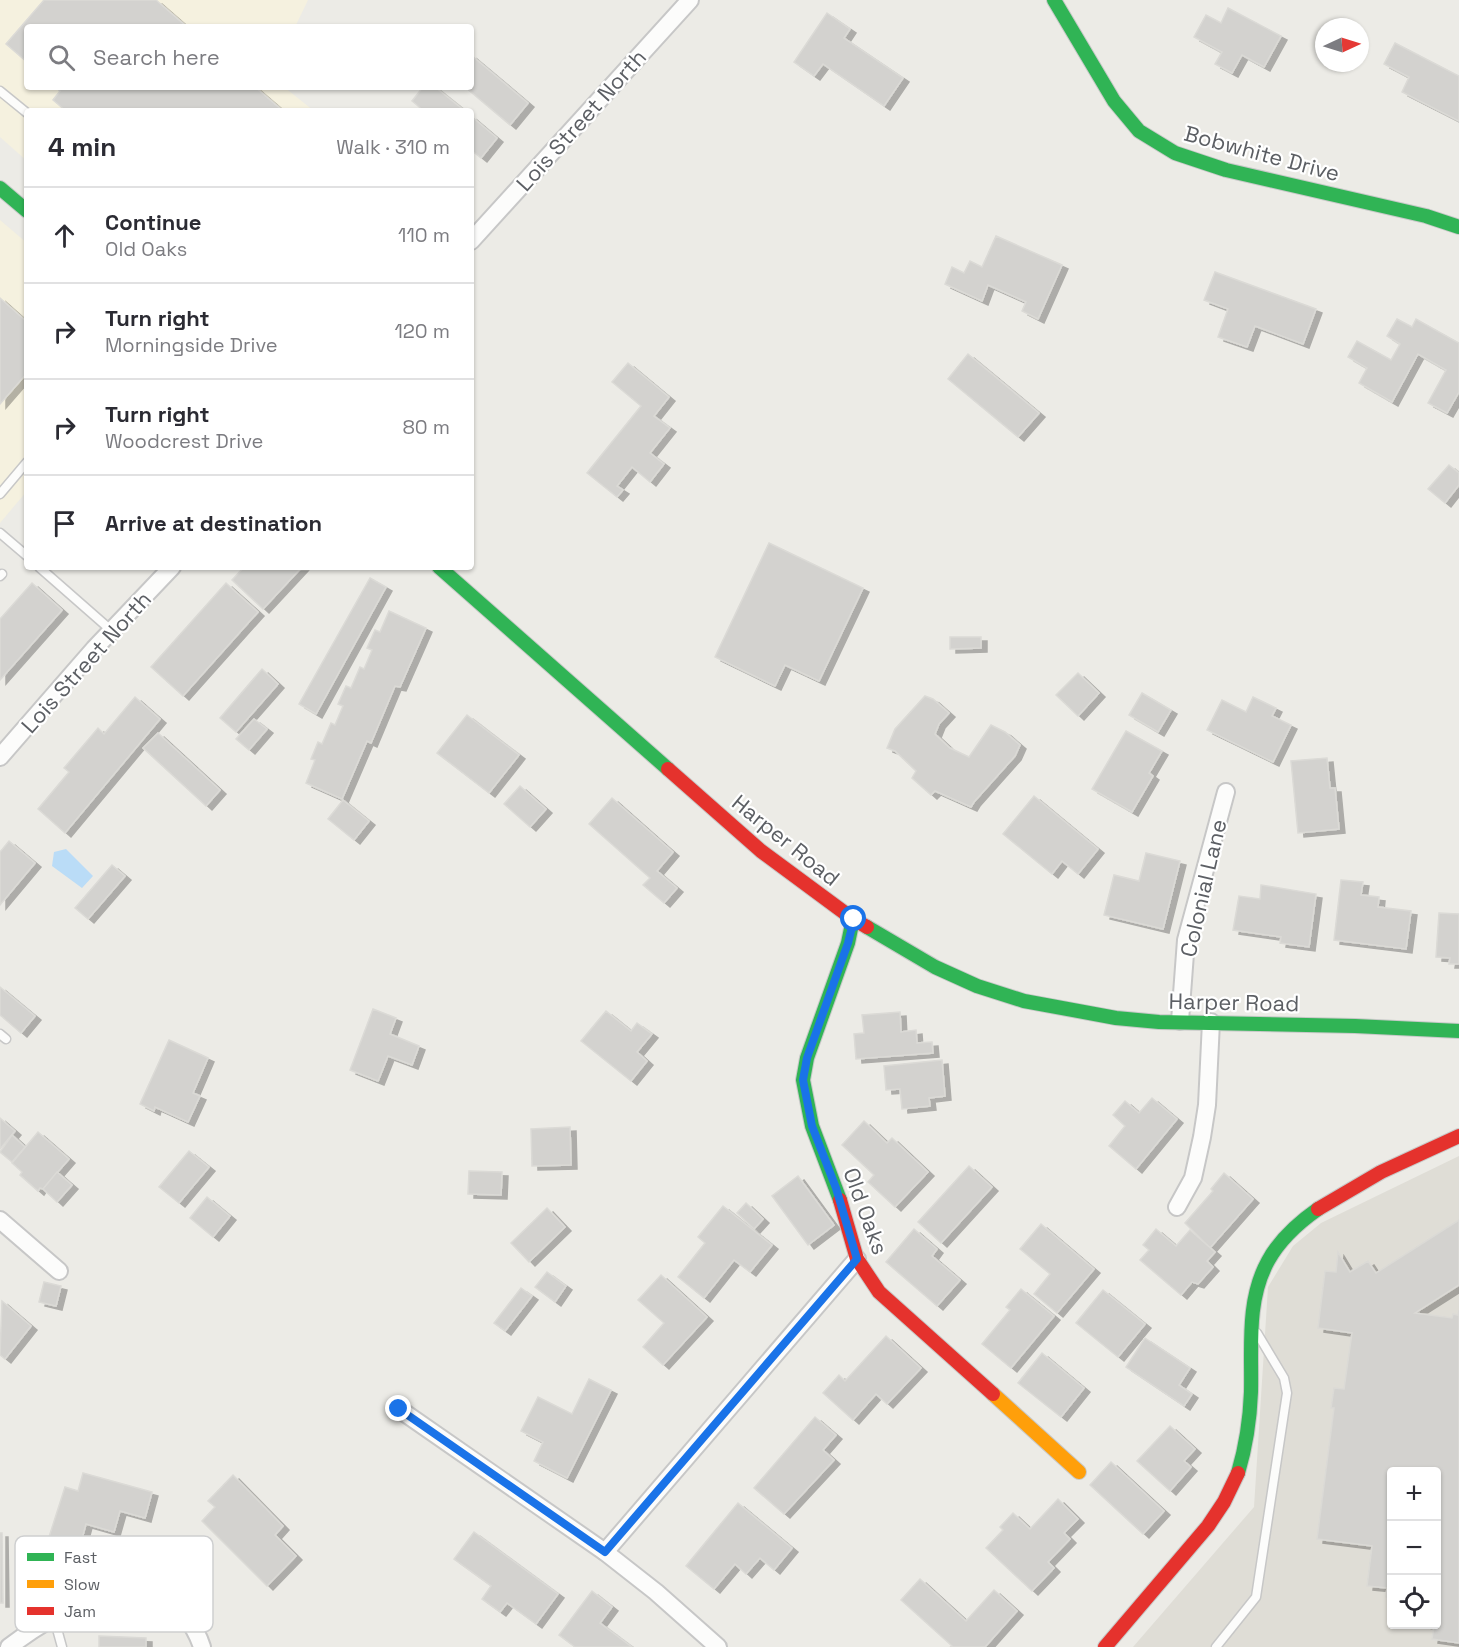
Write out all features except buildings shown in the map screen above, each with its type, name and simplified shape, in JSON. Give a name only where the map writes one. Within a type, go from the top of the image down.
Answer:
[{"type":"street","name":"Lois Street North","points":[[474,238],[690,0]]},
{"type":"street","name":"Bobwhite Drive","points":[[1054,0],[1114,101],[1139,131],[1175,153],[1226,170],[1426,216],[1459,227]]},
{"type":"street","points":[[0,188],[24,208]]},
{"type":"street","name":"Lois Street North","points":[[0,757],[169,570]]},
{"type":"street","name":"Harper Road","points":[[443,570],[761,851],[854,919],[935,967],[977,986],[1024,1001],[1116,1018],[1159,1022],[1459,1031]]},
{"type":"street","name":"Colonial Lane","points":[[1180,1021],[1186,940],[1226,792]]},
{"type":"street","name":"Old Oaks","points":[[854,919],[848,943],[807,1058],[803,1080],[812,1126],[836,1188],[857,1259],[879,1292],[1079,1472]]},
{"type":"street","points":[[1176,1207],[1192,1178],[1202,1137],[1206,1106],[1210,1022]]},
{"type":"street","points":[[1105,1647],[1214,1521],[1238,1473],[1250,1421],[1252,1325],[1258,1284],[1269,1259],[1284,1238],[1302,1220],[1323,1205],[1369,1179],[1459,1136]]},
{"type":"street","points":[[0,1220],[59,1271]]},
{"type":"street","points":[[605,1552],[857,1259]]},
{"type":"street","points":[[399,1409],[605,1552],[656,1592],[718,1647]]},
{"type":"street","points":[[9,1647],[32,1632]]},
{"type":"street","points":[[197,1632],[202,1647]]},
{"type":"lane","points":[[0,91],[24,111]]},
{"type":"lane","points":[[0,494],[24,466]]},
{"type":"lane","points":[[0,532],[24,553]]},
{"type":"lane","points":[[42,570],[112,631]]},
{"type":"lane","points":[[1216,1647],[1256,1597],[1287,1393],[1280,1370],[1252,1325]]},
{"type":"lane","points":[[58,1632],[62,1647]]},
{"type":"shaded area","points":[[0,0],[308,0],[296,24],[24,24],[24,90],[288,90],[310,108],[24,108],[24,158],[0,137]]},
{"type":"shaded area","points":[[0,220],[24,240],[24,495],[0,523]]},
{"type":"shaded area","points":[[1459,1156],[1459,1647],[1133,1647],[1254,1507],[1268,1287],[1293,1246],[1321,1223]]},
{"type":"water","points":[[66,849],[93,876],[82,888],[52,866],[54,852]]},
{"type":"traffic: fast","points":[[1054,0],[1114,101],[1139,131],[1175,153],[1226,170],[1426,216],[1459,227]]},
{"type":"traffic: fast","points":[[0,188],[24,208]]},
{"type":"traffic: fast","points":[[442,570],[668,769]]},
{"type":"traffic: fast","points":[[840,1200],[812,1126],[803,1080],[807,1058],[848,943],[853,919]]},
{"type":"traffic: fast","points":[[867,927],[935,967],[977,986],[1024,1001],[1116,1018],[1159,1022],[1355,1026],[1459,1031]]},
{"type":"traffic: fast","points":[[1238,1473],[1249,1422],[1251,1342],[1256,1292],[1261,1276],[1273,1253],[1297,1226],[1318,1209]]},
{"type":"traffic: slow","points":[[993,1394],[1079,1472]]},
{"type":"traffic: jam","points":[[668,769],[761,851],[867,927]]},
{"type":"traffic: jam","points":[[1318,1209],[1381,1172],[1459,1136]]},
{"type":"traffic: jam","points":[[840,1200],[857,1259],[879,1292],[993,1394]]},
{"type":"traffic: jam","points":[[1105,1647],[1208,1526],[1224,1502],[1238,1473]]},
{"type":"route","points":[[399,1409],[605,1552],[857,1259],[836,1188],[812,1126],[803,1080],[807,1058],[848,943],[854,919]]}]
